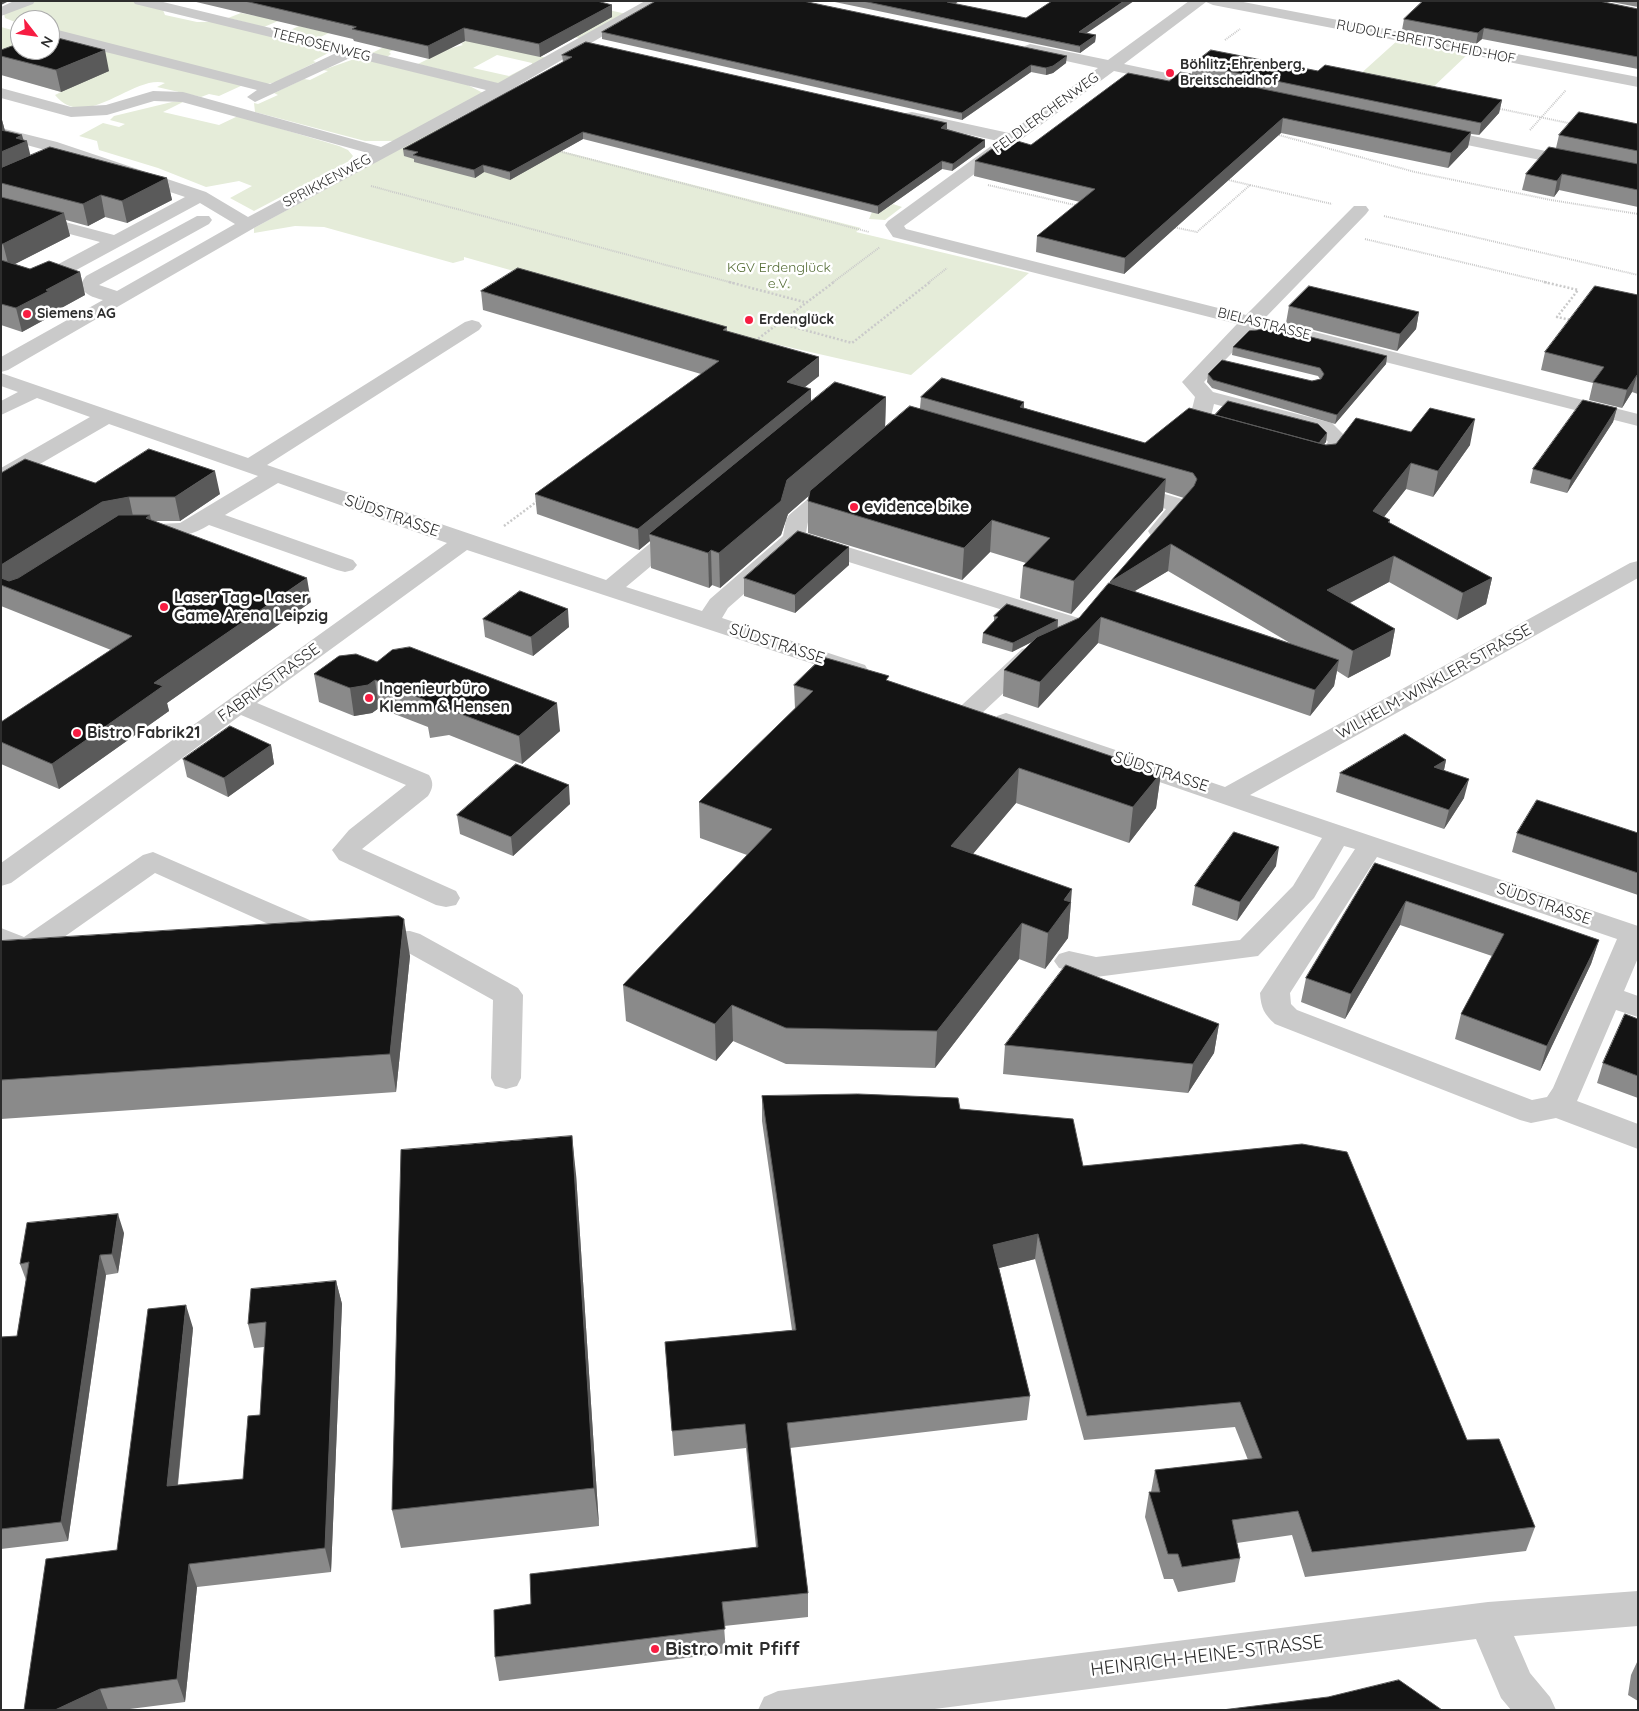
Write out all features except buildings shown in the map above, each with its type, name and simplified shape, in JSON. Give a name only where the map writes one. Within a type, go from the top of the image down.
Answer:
[{"type":"street","points":[[4,19],[28,1]]},
{"type":"street","name":"TEEROSENWEG","points":[[140,1],[502,88]]},
{"type":"street","name":"SPRIKKENWEG","points":[[1,366],[248,224],[502,88],[656,1]]},
{"type":"street","name":"RUDOLF-BREITSCHEID-HOF","points":[[1213,1],[1638,82]]},
{"type":"street","name":"FELDLERCHENWEG","points":[[896,229],[957,178],[1111,66],[1193,2]]},
{"type":"street","points":[[612,8],[636,13]]},
{"type":"street","points":[[60,36],[272,89]]},
{"type":"street","points":[[584,42],[609,48]]},
{"type":"street","points":[[1017,46],[1220,88]]},
{"type":"street","points":[[229,110],[350,52]]},
{"type":"street","points":[[1,93],[71,112],[107,110],[153,96],[183,97],[382,152]]},
{"type":"street","points":[[898,114],[1010,138]]},
{"type":"street","points":[[1418,130],[1638,175]]},
{"type":"street","points":[[1,133],[71,153],[200,196],[248,224]]},
{"type":"street","points":[[54,161],[71,153]]},
{"type":"street","points":[[1,273],[36,284],[200,196]]},
{"type":"street","points":[[1,210],[116,241]]},
{"type":"street","points":[[1294,455],[1322,463],[1340,442],[1325,427],[1206,396],[1192,382],[1224,362],[1251,321],[1360,210]]},
{"type":"street","points":[[120,298],[95,292],[89,286],[104,274],[203,220]]},
{"type":"street","name":"BIELASTRASSE","points":[[896,229],[968,251],[1638,420]]},
{"type":"street","points":[[250,466],[472,326]]},
{"type":"street","name":"SÜDSTRASSE","points":[[1,379],[472,543],[878,678]]},
{"type":"street","points":[[1,409],[35,391]]},
{"type":"street","points":[[1206,396],[1198,429],[1236,439]]},
{"type":"street","points":[[1,477],[108,416]]},
{"type":"street","points":[[709,621],[718,604],[794,538],[796,520],[854,470]]},
{"type":"street","points":[[124,530],[131,528],[171,532],[187,529],[276,475]]},
{"type":"street","points":[[1105,484],[1181,506],[1142,550]]},
{"type":"street","points":[[208,517],[345,565]]},
{"type":"street","points":[[610,588],[693,519]]},
{"type":"street","name":"SÜDSTRASSE","points":[[794,538],[1083,618],[1066,637],[1025,656],[962,706],[1230,795],[1636,935]]},
{"type":"street","name":"FABRIKSTRASSE","points":[[1,877],[239,705],[472,543]]},
{"type":"street","name":"WILHELM-WINKLER-STRASSE","points":[[1230,795],[1638,568]]},
{"type":"street","points":[[239,705],[420,781],[420,790],[359,836],[346,850],[349,854],[446,898]]},
{"type":"street","points":[[1069,961],[1096,967],[1248,949],[1304,892],[1338,833]]},
{"type":"street","points":[[1372,844],[1275,993],[1276,1008],[1286,1017],[1532,1112],[1557,1106],[1638,1137]]},
{"type":"street","points":[[1,967],[13,944],[153,861],[337,944]]},
{"type":"street","points":[[1557,1106],[1567,1092],[1607,996],[1636,935]]},
{"type":"street","points":[[279,947],[410,941],[508,995],[506,1078]]},
{"type":"street","points":[[13,944],[45,960],[64,959]]},
{"type":"street","points":[[1607,996],[1638,1007]]},
{"type":"street","name":"HEINRICH-HEINE-STRASSE","points":[[778,1710],[1488,1620],[1638,1608]]},
{"type":"street","points":[[1488,1620],[1516,1685],[1536,1710]]},
{"type":"path","points":[[1513,149],[1582,71]]},
{"type":"path","points":[[1493,108],[1580,125]]},
{"type":"path","points":[[1268,133],[1415,172],[1551,200],[1638,214]]},
{"type":"path","points":[[550,149],[870,232],[896,229]]},
{"type":"path","points":[[336,177],[805,303]]},
{"type":"path","points":[[957,178],[1082,206]]},
{"type":"path","points":[[1221,179],[1638,275]]},
{"type":"path","points":[[1169,226],[1198,232],[1250,185]]},
{"type":"path","points":[[752,343],[805,303],[896,229]]},
{"type":"path","points":[[1337,233],[1578,290],[1557,317],[1575,321]]},
{"type":"path","points":[[779,322],[852,342],[968,251]]},
{"type":"path","points":[[472,543],[543,497]]},
{"type":"green space","points":[[37,1],[131,1],[163,10],[165,15],[197,22],[213,22],[332,51],[313,61],[316,62],[276,82],[263,85],[60,34],[60,10],[14,10]]},
{"type":"green space","points":[[466,1],[526,2],[588,6],[626,14],[583,39],[554,32],[538,56],[548,58],[500,84],[418,64],[448,49],[463,45],[461,44],[467,40],[412,41],[389,52],[391,54],[387,57],[372,53],[384,47],[285,18],[264,27],[228,18],[241,13],[256,16],[282,5]],"holes":[[[497,55],[532,63],[509,76],[473,68]]]},
{"type":"green space","points":[[10,12],[10,20],[5,18],[4,14]]},
{"type":"green space","points":[[299,26],[329,33],[316,39],[286,32]]},
{"type":"green space","points":[[1,27],[10,29],[10,60],[60,60],[60,50],[107,51],[243,85],[219,96],[209,94],[201,97],[157,87],[165,83],[152,82],[95,106],[81,108],[67,105],[55,95],[61,92],[1,74]]},
{"type":"green space","points":[[1398,40],[1468,54],[1429,91],[1357,77]]},
{"type":"green space","points":[[360,57],[460,81],[485,94],[395,141],[365,141],[255,112],[254,103],[258,104],[278,95],[274,93],[304,79],[310,80],[328,71],[323,70]]},
{"type":"green space","points":[[185,101],[163,112],[219,125],[238,116],[339,146],[348,150],[353,156],[349,161],[254,211],[230,198],[252,186],[239,181],[206,187],[158,168],[99,150],[97,141],[79,136],[103,123],[119,127],[125,124],[110,120],[114,116],[172,102]]},
{"type":"green space","name":"KGV Erdenglück e.V.","points":[[449,122],[861,228],[856,232],[1029,273],[911,375],[762,341],[464,257],[464,260],[453,263],[324,227],[295,226],[254,233],[254,228]]},
{"type":"green space","points":[[893,204],[902,207],[885,220],[869,219],[872,212],[878,214]]},
{"type":"place","name":"Böhlitz-Ehrenberg, Breitscheidhof","points":[[1170,73]]},
{"type":"place","name":"Siemens AG","points":[[27,314]]},
{"type":"place","name":"Erdenglück","points":[[749,320]]},
{"type":"place","name":"evidence bike","points":[[854,507]]},
{"type":"place","name":"Laser Tag - Laser Game Arena Leipzig","points":[[164,607]]},
{"type":"place","name":"Ingenieurbüro Klemm & Hensen","points":[[369,698]]},
{"type":"place","name":"Bistro Fabrik21","points":[[77,733]]},
{"type":"place","name":"Bistro mit Pfiff","points":[[655,1649]]}]
